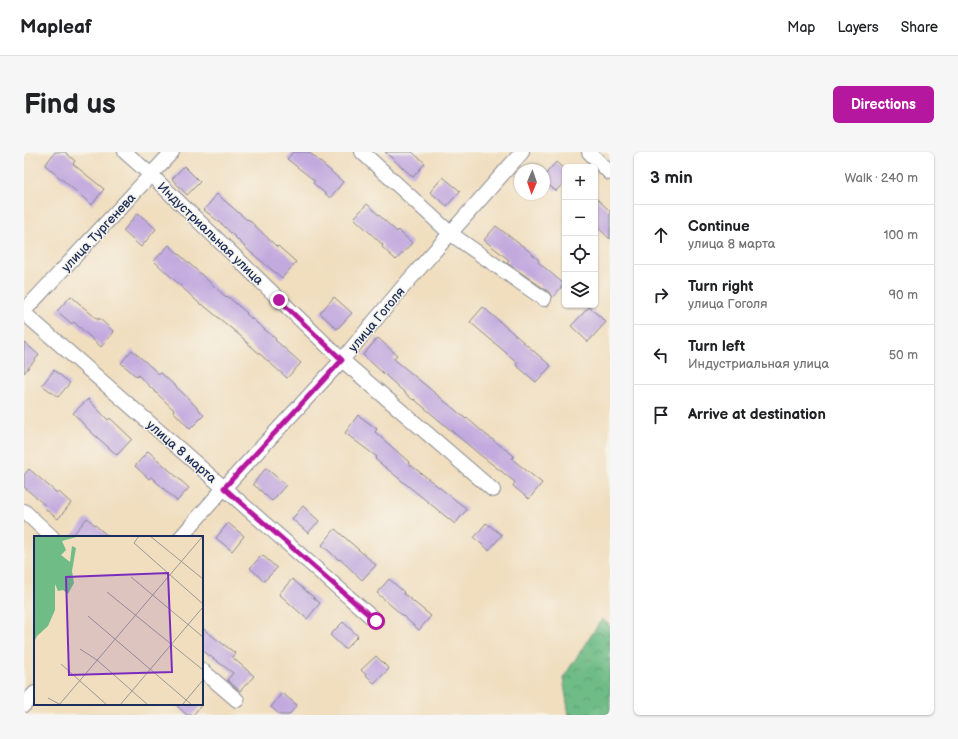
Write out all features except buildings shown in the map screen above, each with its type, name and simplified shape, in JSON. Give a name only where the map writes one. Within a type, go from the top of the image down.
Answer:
[{"type":"street","name":"Индустриальная улица","points":[[125,152],[151,175],[342,360],[492,490]]},
{"type":"street","name":"улица Тургенева","points":[[24,312],[172,152]]},
{"type":"street","points":[[362,152],[451,234],[544,299]]},
{"type":"street","name":"улица Гоголя","points":[[182,536],[342,360],[402,288],[522,152]]},
{"type":"street","points":[[589,152],[610,174]]},
{"type":"street","name":"улица 8 марта","points":[[24,312],[376,621]]},
{"type":"street","points":[[24,511],[51,536]]},
{"type":"street","points":[[203,671],[237,700]]},
{"type":"street","points":[[24,705],[34,694]]},
{"type":"green space","points":[[602,619],[610,626],[610,715],[569,715],[563,678]]},
{"type":"route","points":[[279,300],[342,360],[224,488],[376,621]]}]
